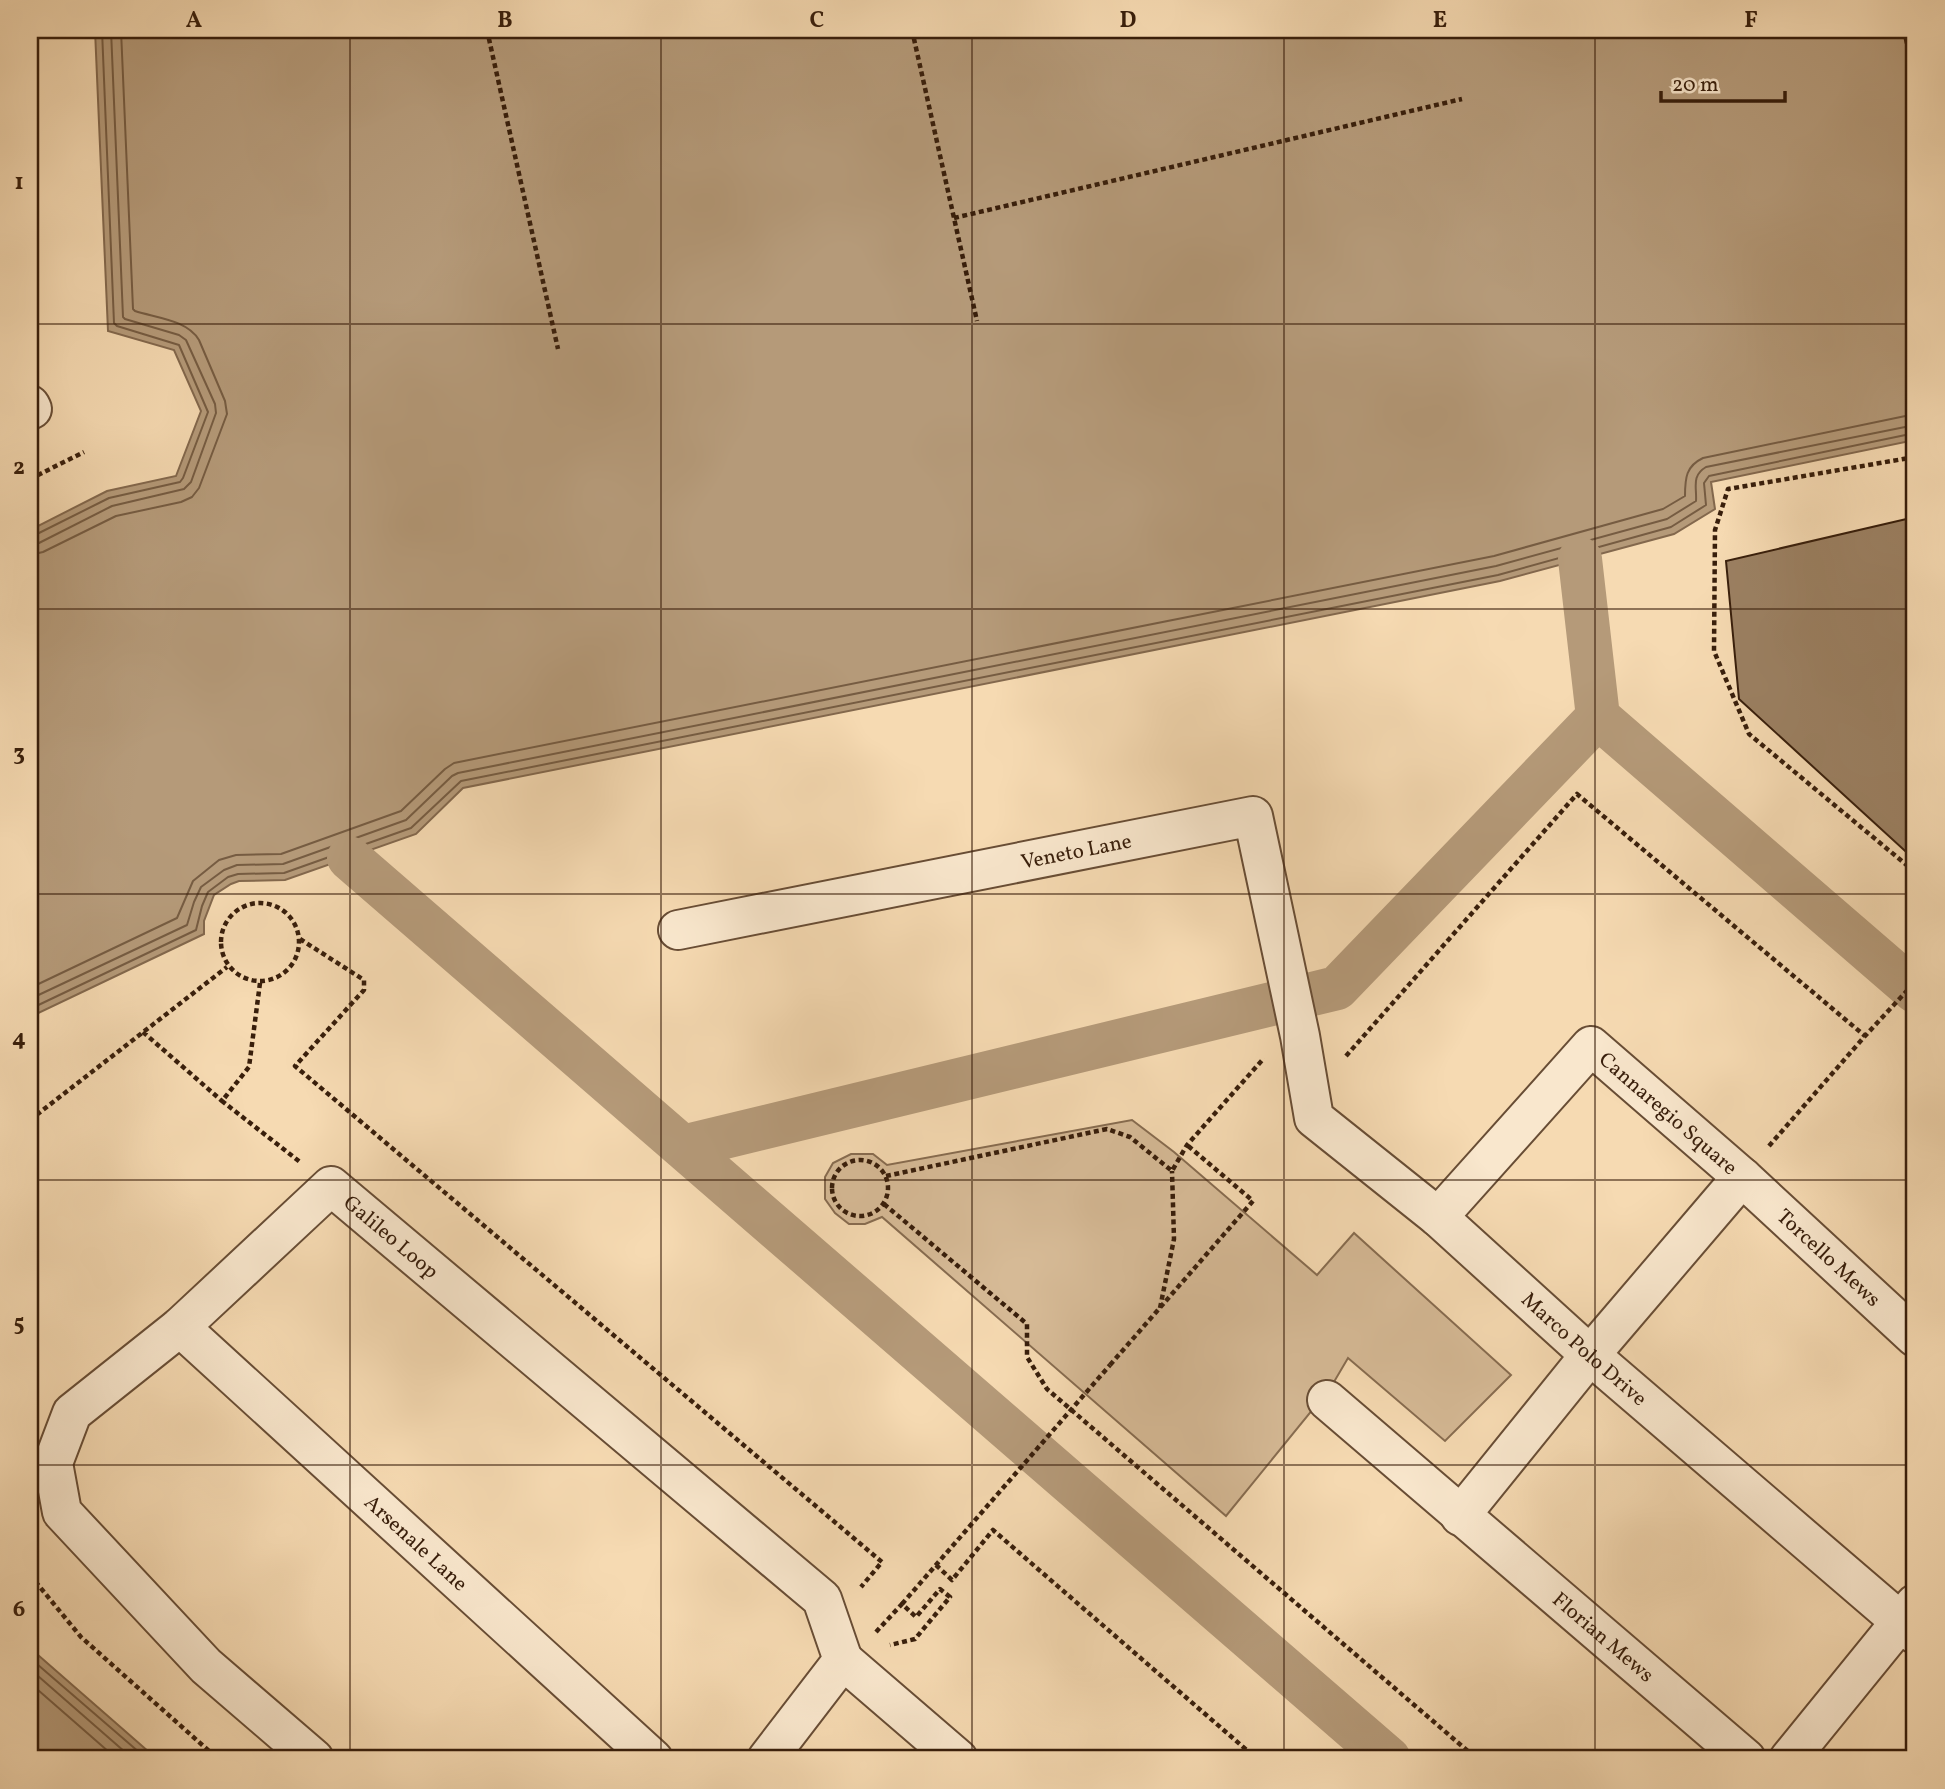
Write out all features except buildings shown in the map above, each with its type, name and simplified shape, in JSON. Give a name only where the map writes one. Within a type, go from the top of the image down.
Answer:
[{"type":"street","name":"Veneto Lane","points":[[678,930],[1253,816],[1301,1041]]},
{"type":"street","name":"Marco Polo Drive","points":[[1301,1041],[1314,1118],[1438,1217],[1590,1355],[1910,1620]]},
{"type":"street","name":"Cannaregio Square","points":[[1438,1217],[1591,1046],[1742,1177],[1590,1355]]},
{"type":"street","name":"Torcello Mews","points":[[1742,1177],[1915,1337]]},
{"type":"street","name":"Galileo Loop","points":[[314,1759],[206,1666],[62,1512],[53,1463],[72,1413],[180,1327],[331,1186],[822,1599],[843,1660]]},
{"type":"street","name":"Arsenale Lane","points":[[180,1327],[653,1759]]},
{"type":"street","points":[[1460,1516],[1590,1355]]},
{"type":"street","name":"Florian Mews","points":[[1327,1400],[1746,1759]]},
{"type":"street","points":[[1789,1759],[1910,1620]]},
{"type":"street","points":[[767,1759],[843,1660],[958,1759]]},
{"type":"path","points":[[487,30],[558,349]]},
{"type":"path","points":[[912,30],[977,321]]},
{"type":"path","points":[[1904,30],[1915,80]]},
{"type":"path","points":[[954,218],[1462,99]]},
{"type":"path","points":[[30,479],[84,452]]},
{"type":"path","points":[[1915,457],[1728,489],[1715,530],[1714,651],[1749,734],[1915,872]]},
{"type":"path","points":[[1159,1309],[1174,1239],[1172,1171],[1187,1145],[1266,1055],[1301,1041],[1335,1069],[1577,794],[1865,1036]]},
{"type":"path","points":[[256,902],[276,906],[292,919],[300,939],[296,960],[281,976],[260,983],[240,978],[227,967],[220,947],[223,926],[236,910],[256,902]]},
{"type":"path","points":[[300,939],[364,980],[364,990],[295,1066],[882,1562],[866,1581]]},
{"type":"path","points":[[30,1120],[227,967]]},
{"type":"path","points":[[1742,1177],[1915,982]]},
{"type":"path","points":[[222,1101],[249,1067],[260,983]]},
{"type":"path","points":[[144,1032],[222,1101],[331,1186]]},
{"type":"path","points":[[886,1176],[1107,1129],[1130,1137],[1172,1171]]},
{"type":"path","points":[[875,1633],[1253,1202],[1187,1145]]},
{"type":"path","points":[[858,1160],[875,1164],[886,1176],[889,1190],[884,1204],[871,1215],[855,1217],[841,1209],[832,1195],[833,1179],[843,1166],[858,1160]]},
{"type":"path","points":[[884,1204],[1027,1324],[1027,1357],[1047,1388],[1476,1759]]},
{"type":"path","points":[[936,1565],[952,1580],[993,1530],[1257,1759]]},
{"type":"path","points":[[30,1576],[81,1637],[218,1759]]},
{"type":"path","points":[[882,1647],[915,1639],[950,1597],[940,1589],[916,1617],[902,1604]]},
{"type":"shaded area","points":[[1132,1120],[1174,1152],[1317,1275],[1354,1233],[1511,1375],[1445,1441],[1348,1358],[1331,1387],[1226,1516],[882,1217],[865,1224],[849,1224],[835,1213],[825,1199],[825,1177],[833,1163],[851,1154],[873,1154],[887,1165]]},
{"type":"water","points":[[95,30],[1915,30],[1915,440],[1711,482],[1715,509],[1674,534],[1500,581],[463,788],[416,834],[285,880],[239,881],[231,884],[214,895],[204,921],[204,934],[30,1017],[30,530],[107,491],[176,476],[201,411],[174,350],[108,331]]},
{"type":"water","points":[[30,1648],[157,1759],[30,1759]]},
{"type":"waterway","points":[[1580,559],[1598,717],[1915,991]]},
{"type":"waterway","points":[[683,1147],[1337,988],[1598,717]]},
{"type":"waterway","points":[[349,858],[1389,1759]]}]
